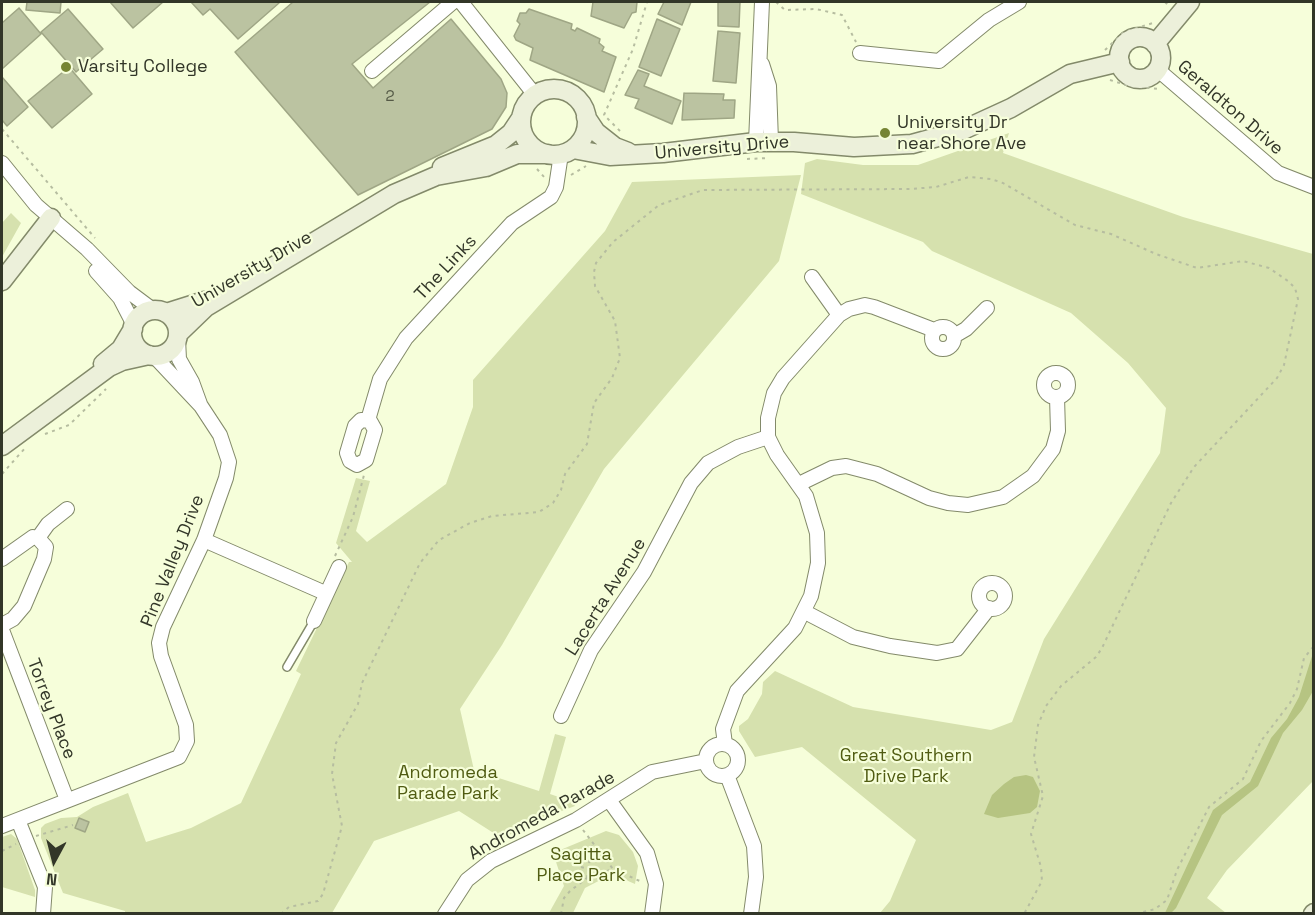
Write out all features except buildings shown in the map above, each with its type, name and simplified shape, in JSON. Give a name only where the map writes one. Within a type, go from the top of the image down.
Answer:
[{"type":"street","points":[[372,71],[453,2]]},
{"type":"street","points":[[461,2],[535,95]]},
{"type":"street","points":[[762,2],[762,62],[769,86],[763,141]]},
{"type":"street","points":[[860,53],[939,61],[1000,6],[1019,2]]},
{"type":"street","points":[[1155,44],[1190,2]]},
{"type":"street","points":[[1144,38],[1155,44],[1161,56],[1157,69],[1146,78],[1132,77],[1122,68],[1120,62],[1121,48],[1131,39],[1144,38]]},
{"type":"street","name":"University Drive","points":[[178,337],[206,307],[394,194],[436,176],[486,167],[517,154],[561,152],[610,156],[630,153],[663,153],[763,141],[885,147],[938,138],[1011,108],[1071,74],[1120,62]]},
{"type":"street","name":"Geraldton Drive","points":[[1157,69],[1278,172],[1314,187]]},
{"type":"street","points":[[556,89],[567,92],[583,106],[586,117],[584,135],[561,152],[531,146],[525,138],[521,118],[528,101],[535,95],[556,89]]},
{"type":"street","name":"University Drive","points":[[586,117],[596,132],[615,147],[630,153]]},
{"type":"street","name":"University Drive","points":[[159,312],[181,310],[205,300],[398,185],[496,145],[510,133],[521,118]]},
{"type":"street","name":"The Links","points":[[368,420],[380,379],[405,338],[512,223],[551,197],[556,187],[561,152]]},
{"type":"street","points":[[2,163],[51,218],[129,292],[176,322],[178,337],[169,352],[122,361],[109,368],[2,446]]},
{"type":"street","points":[[2,281],[51,218]]},
{"type":"street","points":[[66,231],[81,255],[120,298],[133,327],[138,348],[151,355]]},
{"type":"street","points":[[812,277],[839,315]]},
{"type":"street","points":[[725,744],[723,729],[737,691],[795,628],[805,612],[816,578],[819,549],[812,513],[799,484],[777,455],[768,437],[768,418],[774,393],[783,378],[839,315],[865,305],[934,330],[948,327],[954,336]]},
{"type":"street","points":[[934,330],[932,341],[940,349],[951,346],[954,336],[987,308]]},
{"type":"street","points":[[2,437],[121,349],[141,315],[159,312]]},
{"type":"street","name":"Pine Valley Drive","points":[[178,337],[179,359],[192,382],[201,406]]},
{"type":"street","name":"Pine Valley Drive","points":[[2,826],[179,757],[187,741],[186,725],[161,656],[159,643],[163,627],[204,540],[226,478],[229,462],[220,435],[201,406],[151,355]]},
{"type":"street","points":[[799,484],[832,468],[846,466],[877,474],[929,498],[948,503],[968,505],[1003,497],[1034,476],[1053,449],[1058,431],[1057,397]]},
{"type":"street","name":"The Links","points":[[361,420],[368,420],[373,423],[375,430],[367,459],[363,463],[352,463],[347,453],[356,425],[361,420]]},
{"type":"street","name":"Lacerta Avenue","points":[[561,716],[591,650],[644,573],[691,483],[708,463],[738,447],[768,437]]},
{"type":"street","points":[[2,559],[26,540],[38,538],[48,524],[67,509]]},
{"type":"street","points":[[2,625],[19,614],[44,559],[46,547],[38,538]]},
{"type":"street","points":[[204,540],[325,593]]},
{"type":"street","points":[[314,621],[337,570]]},
{"type":"street","points":[[805,612],[853,637],[890,646],[937,653],[957,649],[989,608]]},
{"type":"street","name":"Torrey Place","points":[[2,630],[67,800]]},
{"type":"street","points":[[725,744],[734,749],[738,759],[735,769],[727,775],[713,773],[706,761],[711,748],[725,744]]},
{"type":"street","name":"Andromeda Parade","points":[[445,914],[467,880],[480,868],[511,850],[576,820],[652,772],[706,761]]},
{"type":"street","points":[[727,775],[754,846],[756,877],[751,914]]},
{"type":"street","points":[[609,800],[647,853],[656,884],[652,914]]},
{"type":"street","points":[[18,820],[45,887],[46,898],[43,914]]},
{"type":"lane","points":[[287,667],[314,621]]},
{"type":"path","points":[[620,131],[604,114],[633,49],[647,2]]},
{"type":"path","points":[[776,2],[785,10],[816,9],[842,15],[860,53]]},
{"type":"path","points":[[1164,13],[1169,6],[1165,2]]},
{"type":"path","points":[[1105,51],[1124,32],[1159,20]]},
{"type":"path","points":[[1219,103],[1233,116]]},
{"type":"path","points":[[2,129],[101,245]]},
{"type":"path","points":[[38,435],[69,425],[108,387]]},
{"type":"path","points":[[2,474],[32,441]]},
{"type":"path","points":[[337,570],[334,558],[356,508],[364,477],[363,463]]},
{"type":"path","points":[[1136,914],[1155,909],[1167,900],[1177,870],[1209,807],[1243,779],[1261,741],[1290,703],[1297,689],[1304,658],[1314,646]]},
{"type":"path","points":[[576,820],[613,869],[635,880],[656,884]]},
{"type":"path","points":[[34,837],[73,825]]},
{"type":"path","points":[[2,851],[21,841]]},
{"type":"path","points":[[587,878],[592,843]]},
{"type":"path","points":[[581,867],[588,870]]},
{"type":"path","points":[[561,914],[564,898],[570,891],[587,878],[613,869]]},
{"type":"green space","name":"Great Southern Drive Park","points":[[1009,133],[1003,153],[1183,217],[1313,254],[1313,781],[1227,870],[1207,898],[1226,913],[880,913],[890,901],[916,840],[802,747],[755,757],[739,731],[739,726],[748,719],[762,694],[763,682],[775,671],[853,707],[991,730],[1012,722],[1044,639],[1160,453],[1166,408],[1128,363],[1071,313],[932,251],[923,242],[801,194],[805,163],[817,159],[863,165],[918,165]]},
{"type":"green space","name":"Andromeda Parade Park","points":[[801,175],[779,261],[604,469],[502,645],[460,709],[474,770],[539,791],[555,734],[566,737],[550,794],[573,802],[575,806],[527,824],[503,839],[459,811],[374,841],[332,913],[125,913],[125,911],[63,893],[41,838],[41,828],[45,824],[61,818],[77,817],[93,807],[128,793],[146,842],[191,828],[241,803],[301,674],[296,671],[349,562],[352,562],[336,543],[356,478],[370,481],[356,531],[367,542],[446,484],[473,407],[473,380],[605,231],[632,182]]},
{"type":"green space","points":[[11,213],[21,223],[2,257],[2,223]]},
{"type":"green space","name":"Sagitta Place Park","points":[[606,831],[619,835],[633,852],[638,866],[635,884],[612,874],[585,888],[573,913],[549,913],[564,886],[553,853]]},
{"type":"green space","points":[[11,834],[17,839],[35,890],[35,897],[2,887],[2,837]]},
{"type":"shaded area","points":[[1313,653],[1313,691],[1302,710],[1283,733],[1258,786],[1222,815],[1176,908],[1171,913],[1165,913],[1213,810],[1250,782],[1271,738],[1287,719],[1299,697]]},
{"type":"shaded area","points":[[1026,775],[1033,777],[1040,791],[1037,807],[1030,813],[998,818],[984,814],[992,795],[1014,777]]},
{"type":"place","name":"Varsity College","points":[[66,67]]},
{"type":"place","name":"University Dr near Shore Ave","points":[[885,133]]}]
